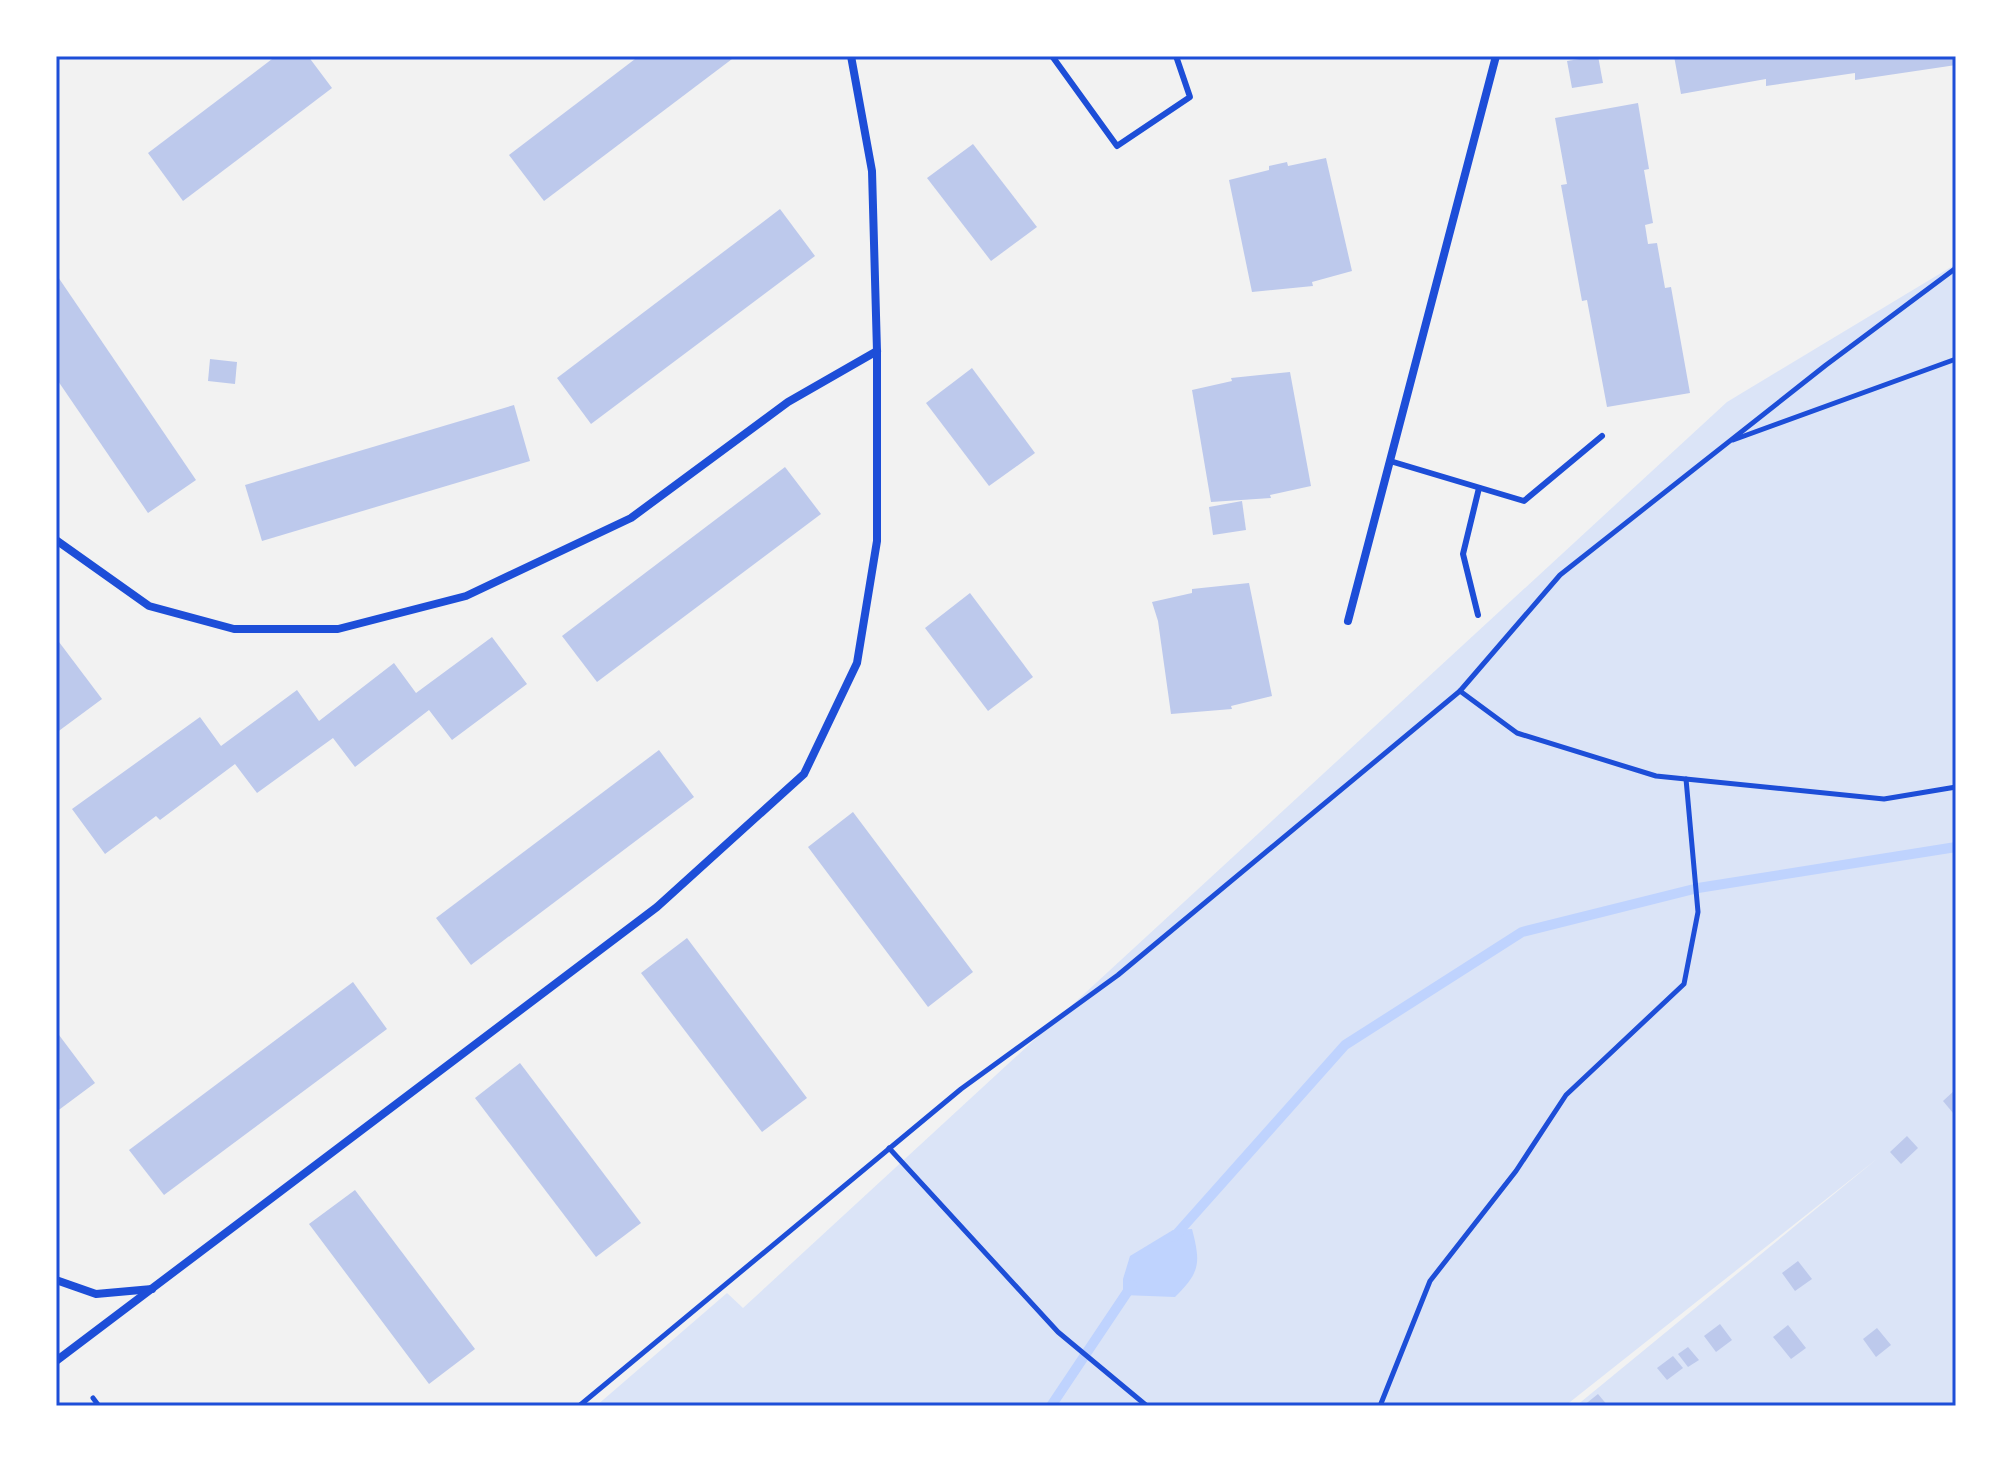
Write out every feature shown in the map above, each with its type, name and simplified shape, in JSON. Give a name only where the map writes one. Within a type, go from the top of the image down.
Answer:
[{"type":"street","points":[[56,1361],[657,907],[804,774],[857,663],[877,541],[877,351],[872,171],[851,56]]},
{"type":"street","points":[[1348,621],[1496,56]]},
{"type":"street","points":[[56,540],[149,606],[234,629],[338,629],[466,596],[631,518],[788,402],[877,351]]},
{"type":"street","points":[[56,1280],[96,1294],[154,1289]]},
{"type":"lane","points":[[1052,56],[1117,146],[1190,97],[1176,56]]},
{"type":"lane","points":[[1390,461],[1524,501],[1602,436]]},
{"type":"lane","points":[[1478,615],[1463,554],[1479,488]]},
{"type":"path","points":[[579,1406],[961,1089],[1118,975],[1460,691],[1560,575],[1956,268]]},
{"type":"path","points":[[1728,442],[1956,359]]},
{"type":"path","points":[[1460,691],[1517,733],[1656,776],[1884,799],[1956,787]]},
{"type":"path","points":[[1380,1406],[1430,1281],[1516,1171],[1566,1095],[1684,984],[1698,912],[1686,779]]},
{"type":"path","points":[[889,1148],[1058,1332],[1147,1406]]},
{"type":"path","points":[[93,1398],[99,1406]]},
{"type":"shaded area","points":[[1956,264],[1956,1406],[1576,1406],[1878,1158],[1565,1406],[596,1406],[727,1293],[743,1308],[1727,402]]},
{"type":"water","points":[[1192,1229],[1197,1251],[1196,1267],[1175,1297],[1123,1295],[1123,1279],[1130,1256],[1173,1230]]},
{"type":"building","points":[[276,56],[308,56],[332,88],[183,201],[148,153]]},
{"type":"building","points":[[639,56],[736,56],[544,201],[509,155]]},
{"type":"building","points":[[1598,56],[1603,83],[1572,88],[1567,61]]},
{"type":"building","points":[[1674,56],[1956,56],[1956,65],[1855,80],[1855,73],[1766,86],[1766,79],[1681,94]]},
{"type":"building","points":[[1638,103],[1649,169],[1644,170],[1653,223],[1645,225],[1648,244],[1657,243],[1665,288],[1671,287],[1690,393],[1607,407],[1587,300],[1582,301],[1561,185],[1567,184],[1555,118]]},
{"type":"building","points":[[973,144],[1037,227],[991,261],[927,178]]},
{"type":"building","points":[[1326,158],[1352,271],[1312,282],[1313,286],[1252,292],[1229,180],[1269,170],[1269,166],[1287,162],[1288,166]]},
{"type":"building","points":[[780,209],[815,256],[591,424],[557,378]]},
{"type":"building","points":[[56,274],[196,480],[148,513],[56,378]]},
{"type":"building","points":[[210,359],[237,362],[235,384],[208,381]]},
{"type":"building","points":[[972,368],[1035,453],[989,486],[926,403]]},
{"type":"building","points":[[1290,372],[1311,486],[1270,495],[1271,498],[1211,502],[1192,390],[1232,381],[1231,378]]},
{"type":"building","points":[[514,405],[530,461],[262,541],[245,485]]},
{"type":"building","points":[[785,467],[821,514],[597,682],[562,636]]},
{"type":"building","points":[[1242,501],[1246,530],[1213,535],[1209,507]]},
{"type":"building","points":[[1249,583],[1272,696],[1231,706],[1232,709],[1171,714],[1158,621],[1152,602],[1192,593],[1192,589]]},
{"type":"building","points":[[970,593],[1033,677],[988,711],[925,628]]},
{"type":"building","points":[[492,637],[527,684],[452,740],[429,710],[355,767],[333,738],[257,793],[235,764],[160,820],[156,816],[105,854],[72,809],[200,717],[221,746],[297,690],[319,721],[394,663],[416,693]]},
{"type":"building","points":[[56,638],[102,699],[56,733]]},
{"type":"building","points":[[659,750],[694,797],[471,965],[436,918]]},
{"type":"building","points":[[853,812],[973,972],[928,1007],[808,847]]},
{"type":"building","points":[[687,938],[807,1098],[762,1132],[641,973]]},
{"type":"building","points":[[353,982],[387,1029],[164,1195],[129,1150]]},
{"type":"building","points":[[56,1031],[95,1083],[56,1112]]},
{"type":"building","points":[[520,1063],[641,1223],[596,1257],[475,1098]]},
{"type":"building","points":[[1956,1089],[1956,1110],[1953,1113],[1943,1101]]},
{"type":"building","points":[[1907,1136],[1918,1148],[1901,1164],[1890,1152]]},
{"type":"building","points":[[355,1190],[475,1349],[429,1384],[309,1224]]},
{"type":"building","points":[[1798,1261],[1812,1279],[1795,1291],[1782,1273]]},
{"type":"building","points":[[1720,1324],[1732,1340],[1716,1352],[1704,1336]]},
{"type":"building","points":[[1788,1325],[1806,1348],[1791,1359],[1773,1337]]},
{"type":"building","points":[[1877,1328],[1891,1345],[1876,1357],[1863,1339]]},
{"type":"building","points":[[1688,1347],[1699,1360],[1688,1367],[1678,1354]]},
{"type":"building","points":[[1673,1356],[1683,1368],[1667,1380],[1657,1368]]},
{"type":"building","points":[[1598,1394],[1608,1406],[1583,1406]]},
{"type":"waterway","points":[[1174,1237],[1345,1045],[1522,932],[1698,888],[1956,847]]},
{"type":"waterway","points":[[1051,1406],[1132,1285]]}]
